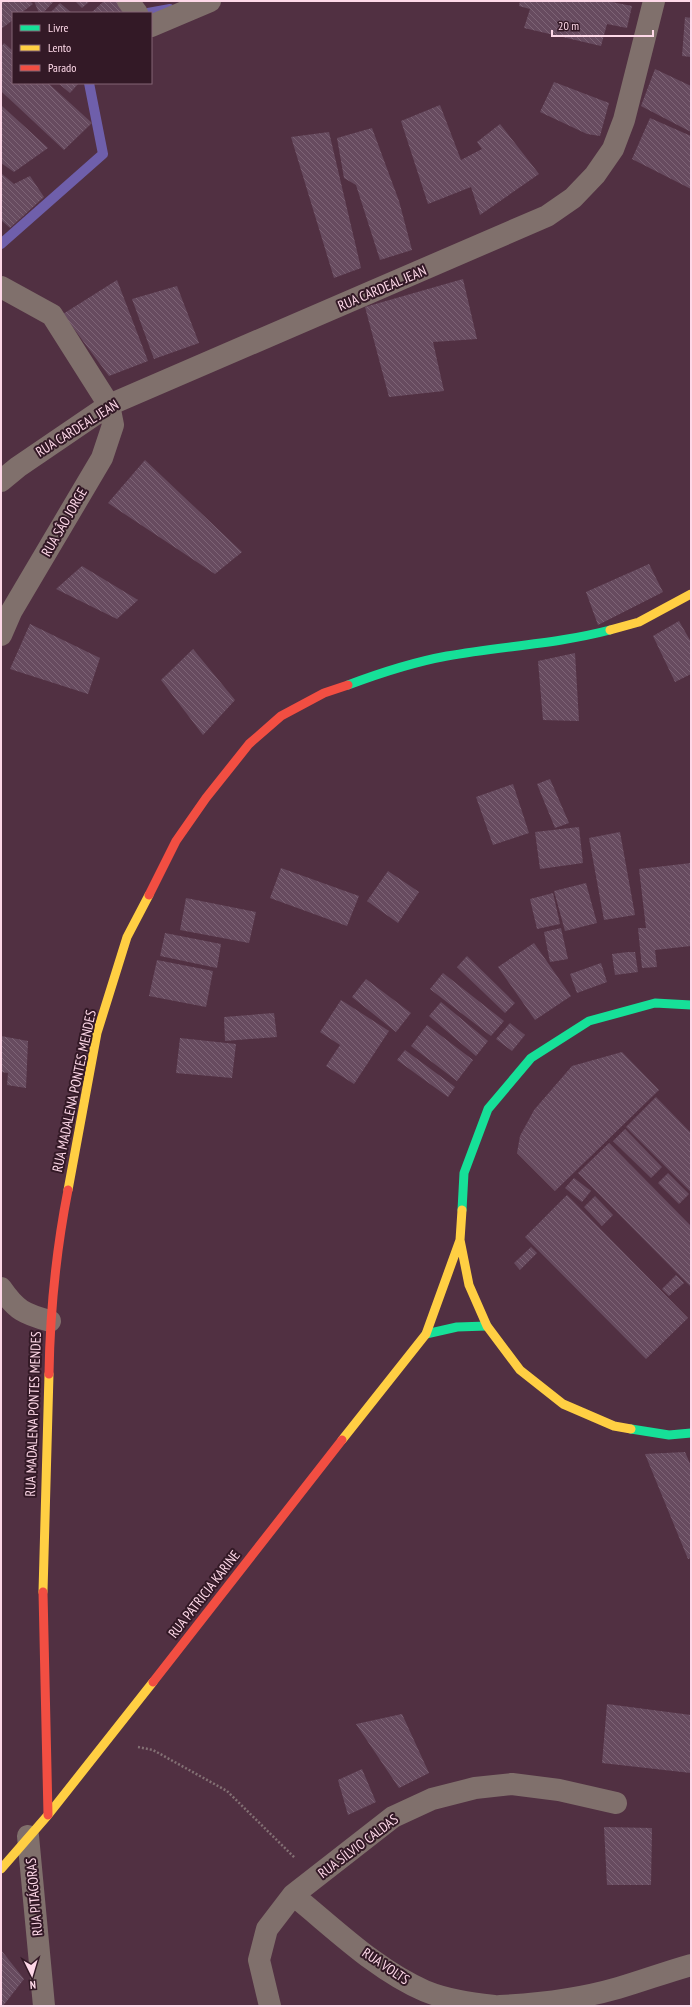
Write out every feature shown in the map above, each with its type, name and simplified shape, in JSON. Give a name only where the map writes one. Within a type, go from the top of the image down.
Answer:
[{"type":"main road","name":"RUA MADALENA PONTES MENDES","points":[[48,1815],[43,1614],[50,1321],[61,1226],[97,1033],[127,937],[176,841],[206,798],[249,744],[281,716],[324,693],[380,673],[447,656],[584,636],[640,622],[691,594]]},
{"type":"main road","points":[[691,1005],[655,1003],[589,1021],[532,1058],[488,1110],[464,1173],[460,1240],[469,1285],[487,1326],[520,1370],[563,1404],[614,1426],[669,1435],[691,1433]]},
{"type":"main road","name":"RUA PATRICIA KARINE","points":[[1,1869],[28,1836],[48,1815],[426,1334],[460,1240]]},
{"type":"main road","points":[[426,1334],[457,1327],[487,1326]]},
{"type":"street","points":[[152,26],[210,1]]},
{"type":"street","name":"RUA CARDEAL JEAN","points":[[1,481],[18,466],[109,405],[541,219],[573,198],[595,175],[613,149],[624,120],[654,1]]},
{"type":"street","points":[[1,287],[52,315],[109,405]]},
{"type":"street","name":"RUA SÂO JORGE","points":[[1,635],[11,612],[105,452],[113,425],[109,405]]},
{"type":"street","points":[[1,1288],[10,1301],[26,1314],[50,1321]]},
{"type":"street","name":"RUA SÍLVIO CALDAS","points":[[270,2006],[259,1960],[267,1929],[293,1895],[393,1817],[432,1799],[474,1788],[512,1784],[559,1790],[616,1802]]},
{"type":"street","name":"RUA PITÁGORAS","points":[[28,1836],[44,2006]]},
{"type":"street","name":"RUA VOLTS","points":[[293,1895],[367,1955],[395,1975],[425,1990],[458,2001],[494,2006]]},
{"type":"street","points":[[500,2006],[533,2005],[571,1998],[617,1988],[691,1965]]},
{"type":"path","points":[[106,1741],[153,1750],[227,1791],[315,1878]]},
{"type":"building","points":[[1,1],[30,1],[33,4],[22,12],[12,12],[12,21],[1,29]]},
{"type":"building","points":[[34,1],[54,1],[44,12],[39,12]]},
{"type":"building","points":[[75,1],[90,1],[82,8]]},
{"type":"building","points":[[104,1],[117,1],[127,12],[92,12]]},
{"type":"building","points":[[520,1],[607,1],[632,6],[627,28],[607,24],[601,46],[524,28],[530,9],[519,6]]},
{"type":"building","points":[[60,3],[71,12],[51,12]]},
{"type":"building","points":[[685,17],[691,18],[691,57],[682,56]]},
{"type":"building","points":[[4,43],[12,50],[12,84],[49,84],[92,123],[64,150],[1,91],[1,47]]},
{"type":"building","points":[[655,69],[691,86],[691,132],[641,106]]},
{"type":"building","points":[[554,82],[609,103],[600,136],[587,134],[540,112]]},
{"type":"building","points":[[59,84],[78,84],[70,93]]},
{"type":"building","points":[[1,105],[48,148],[14,172],[1,163]]},
{"type":"building","points":[[440,105],[461,160],[482,149],[477,142],[500,124],[539,174],[480,215],[471,187],[428,204],[401,121]]},
{"type":"building","points":[[650,118],[691,136],[691,189],[632,159]]},
{"type":"building","points":[[372,128],[399,201],[412,250],[380,260],[356,185],[344,178],[337,138]]},
{"type":"building","points":[[329,132],[361,268],[334,278],[291,137]]},
{"type":"building","points":[[1,173],[14,184],[30,176],[44,197],[10,228],[1,220]]},
{"type":"building","points":[[463,279],[477,339],[433,342],[444,391],[389,397],[365,307]]},
{"type":"building","points":[[117,280],[148,361],[109,376],[63,314]]},
{"type":"building","points":[[177,286],[199,343],[154,359],[132,299]]},
{"type":"building","points":[[145,460],[242,552],[215,574],[108,503]]},
{"type":"building","points":[[649,564],[663,592],[598,625],[586,592]]},
{"type":"building","points":[[82,566],[138,600],[117,619],[56,589]]},
{"type":"building","points":[[679,621],[691,642],[691,674],[675,682],[653,636]]},
{"type":"building","points":[[30,624],[100,658],[88,694],[10,669]]},
{"type":"building","points":[[193,649],[235,700],[203,735],[161,680]]},
{"type":"building","points":[[575,653],[579,721],[543,720],[538,661]]},
{"type":"building","points":[[550,779],[569,823],[555,828],[537,784]]},
{"type":"building","points":[[513,784],[529,833],[493,845],[476,797]]},
{"type":"building","points":[[579,827],[583,863],[540,869],[535,832]]},
{"type":"building","points":[[620,832],[635,915],[604,920],[589,838]]},
{"type":"building","points":[[691,863],[691,946],[655,950],[657,967],[642,968],[638,928],[646,928],[639,869]]},
{"type":"building","points":[[281,868],[359,896],[347,926],[270,898]]},
{"type":"building","points":[[388,871],[419,892],[398,923],[367,901]]},
{"type":"building","points":[[586,883],[597,923],[565,931],[554,891]]},
{"type":"building","points":[[553,893],[560,924],[537,929],[530,899]]},
{"type":"building","points":[[186,898],[256,912],[249,943],[180,930]]},
{"type":"building","points":[[561,928],[568,959],[550,962],[544,932]]},
{"type":"building","points":[[165,933],[221,944],[217,968],[160,956]]},
{"type":"building","points":[[534,943],[571,996],[535,1020],[498,967]]},
{"type":"building","points":[[635,952],[638,972],[615,975],[612,954]]},
{"type":"building","points":[[467,956],[515,1003],[505,1013],[457,967]]},
{"type":"building","points":[[157,960],[213,971],[206,1007],[149,996]]},
{"type":"building","points":[[601,963],[607,982],[577,993],[570,974]]},
{"type":"building","points":[[443,973],[504,1021],[491,1036],[430,989]]},
{"type":"building","points":[[366,979],[411,1013],[396,1032],[352,997]]},
{"type":"building","points":[[341,1000],[389,1031],[354,1084],[326,1066],[340,1045],[320,1032]]},
{"type":"building","points":[[441,1002],[488,1041],[476,1056],[429,1016]]},
{"type":"building","points":[[274,1013],[277,1037],[225,1041],[224,1017]]},
{"type":"building","points":[[510,1023],[525,1035],[512,1051],[496,1039]]},
{"type":"building","points":[[427,1025],[473,1060],[457,1081],[411,1046]]},
{"type":"building","points":[[1,1036],[28,1041],[26,1088],[7,1085],[8,1073],[1,1072]]},
{"type":"building","points":[[180,1038],[236,1044],[232,1078],[176,1073]]},
{"type":"building","points":[[405,1050],[455,1087],[448,1097],[397,1060]]},
{"type":"building","points":[[622,1052],[659,1090],[555,1191],[517,1153],[520,1136],[534,1110],[572,1066]]},
{"type":"building","points":[[656,1097],[691,1133],[691,1192],[626,1127]]},
{"type":"building","points":[[625,1129],[662,1167],[651,1178],[613,1141]]},
{"type":"building","points":[[609,1143],[691,1226],[691,1287],[578,1173]]},
{"type":"building","points":[[668,1173],[689,1194],[679,1204],[658,1183]]},
{"type":"building","points":[[574,1178],[591,1191],[582,1202],[565,1188]]},
{"type":"building","points":[[567,1195],[688,1318],[646,1359],[525,1237]]},
{"type":"building","points":[[595,1196],[613,1215],[602,1226],[584,1207]]},
{"type":"building","points":[[531,1247],[537,1253],[520,1270],[514,1263]]},
{"type":"building","points":[[676,1275],[684,1283],[669,1296],[662,1289]]},
{"type":"building","points":[[685,1452],[691,1466],[691,1558],[688,1559],[645,1454]]},
{"type":"building","points":[[607,1704],[691,1715],[691,1773],[602,1763]]},
{"type":"building","points":[[402,1714],[429,1773],[399,1788],[356,1724]]},
{"type":"building","points":[[362,1769],[376,1802],[348,1815],[338,1780]]},
{"type":"building","points":[[604,1827],[652,1828],[651,1885],[607,1885]]},
{"type":"building","points":[[1,1950],[24,1979],[3,2006],[1,2006]]},
{"type":"waterway","points":[[152,12],[170,9]]},
{"type":"waterway","points":[[1,244],[103,154],[89,84]]},
{"type":"traffic: fast","points":[[348,685],[397,668],[435,658],[570,639],[610,630]]},
{"type":"traffic: fast","points":[[462,1210],[464,1173],[488,1109],[531,1058],[589,1021],[655,1003],[691,1005]]},
{"type":"traffic: fast","points":[[426,1334],[457,1327],[487,1326]]},
{"type":"traffic: fast","points":[[631,1429],[669,1435],[691,1433]]},
{"type":"traffic: slow","points":[[610,630],[639,622],[691,594]]},
{"type":"traffic: slow","points":[[68,1190],[97,1033],[127,937],[149,895]]},
{"type":"traffic: slow","points":[[462,1210],[460,1240],[469,1285],[487,1326],[520,1370],[563,1404],[614,1426],[631,1429]]},
{"type":"traffic: slow","points":[[342,1440],[426,1334],[460,1240]]},
{"type":"traffic: slow","points":[[43,1592],[49,1374]]},
{"type":"traffic: slow","points":[[1,1869],[48,1815],[153,1682]]},
{"type":"traffic: jam","points":[[149,895],[176,841],[206,798],[249,744],[281,716],[324,693],[348,685]]},
{"type":"traffic: jam","points":[[49,1374],[54,1282],[68,1190]]},
{"type":"traffic: jam","points":[[153,1682],[342,1440]]},
{"type":"traffic: jam","points":[[43,1592],[48,1815]]}]
